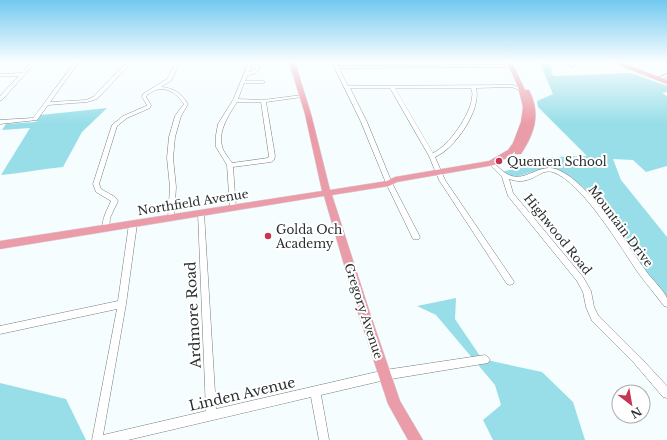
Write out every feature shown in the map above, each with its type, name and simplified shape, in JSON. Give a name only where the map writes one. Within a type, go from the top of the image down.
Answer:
[{"type":"main road","name":"Gregory Avenue","points":[[298,83],[327,193],[385,375],[395,404],[416,440]]},
{"type":"main road","name":"Northfield Avenue","points":[[0,245],[389,183],[396,184],[493,165],[515,156],[524,143],[533,111],[532,104],[518,83]]},
{"type":"street","points":[[0,99],[15,83]]},
{"type":"street","points":[[0,122],[35,119],[62,83]]},
{"type":"street","points":[[46,104],[92,100],[109,83]]},
{"type":"street","points":[[106,228],[107,218],[115,201],[113,198],[100,193],[96,188],[96,184],[114,128],[120,120],[148,107],[148,103],[144,100],[145,94],[164,83]]},
{"type":"street","points":[[233,208],[230,165],[219,147],[219,135],[221,124],[236,100],[242,83]]},
{"type":"street","points":[[344,83],[364,122],[389,183],[416,237]]},
{"type":"street","points":[[432,156],[439,153],[459,132],[472,107],[475,96],[473,86]]},
{"type":"street","points":[[346,87],[520,87]]},
{"type":"street","points":[[392,87],[432,156],[441,175],[510,282]]},
{"type":"street","points":[[154,88],[166,88],[174,91],[186,104],[178,116],[172,137],[170,158],[173,187],[171,218]]},
{"type":"street","points":[[0,91],[7,91]]},
{"type":"street","points":[[236,100],[263,101],[302,96]]},
{"type":"street","points":[[230,165],[271,160],[272,156],[263,101]]},
{"type":"street","name":"Highwood Road","points":[[493,165],[505,176],[510,194],[580,279],[587,291],[590,307],[596,318],[667,393]]},
{"type":"street","name":"Mountain Drive","points":[[505,176],[524,179],[538,172],[547,170],[556,172],[566,177],[578,188],[611,227],[642,273],[667,303]]},
{"type":"street","name":"Ardmore Road","points":[[201,213],[211,415]]},
{"type":"street","points":[[97,440],[122,304],[133,224]]},
{"type":"street","points":[[0,330],[122,304]]},
{"type":"street","name":"Linden Avenue","points":[[105,440],[385,375],[485,360]]},
{"type":"street","points":[[315,391],[324,440]]},
{"type":"shaded area","points":[[548,83],[657,83],[667,86],[667,92],[662,93],[667,96],[667,166],[646,172],[633,160],[613,159],[621,180],[667,237],[667,303],[569,177],[552,169],[544,168],[513,178],[502,172],[509,170],[525,158],[587,156],[538,107],[537,101],[553,94]]},
{"type":"shaded area","points":[[107,108],[82,132],[63,167],[1,175],[30,128],[2,130],[6,124],[36,122],[41,115]]},
{"type":"shaded area","points":[[456,298],[455,319],[482,359],[542,372],[573,402],[585,440],[493,440],[483,420],[501,405],[495,385],[436,315],[417,306]]},
{"type":"shaded area","points":[[0,383],[66,399],[86,440],[0,440]]},
{"type":"place","name":"Quenten School","points":[[499,161]]},
{"type":"place","name":"Golda Och Academy","points":[[268,236]]}]
